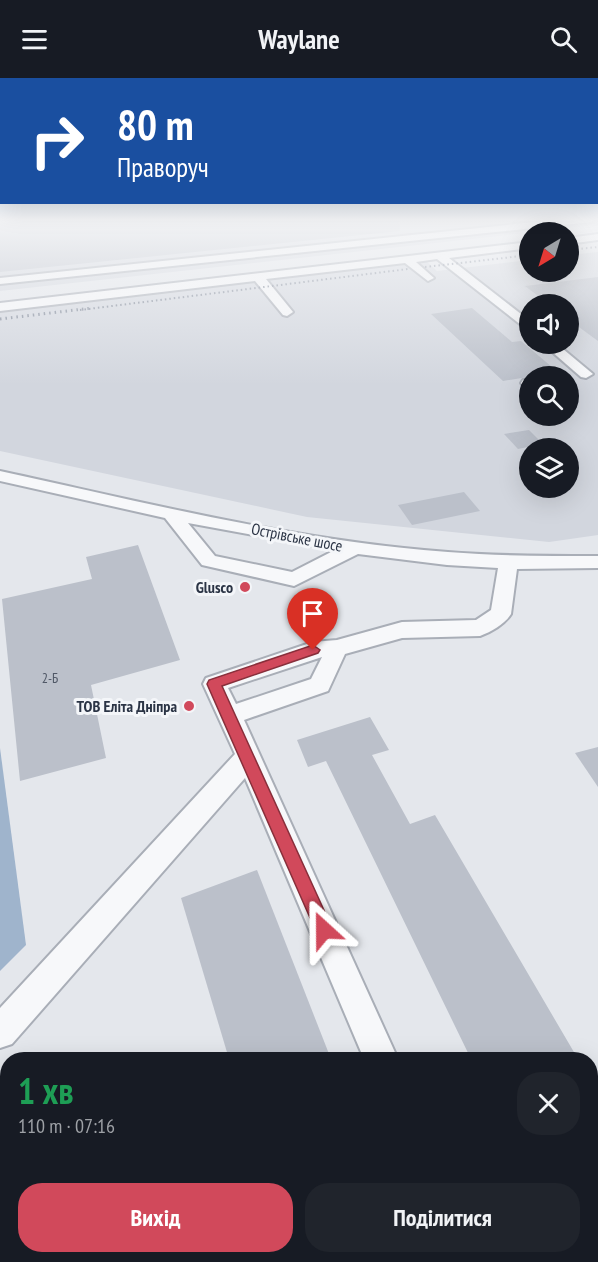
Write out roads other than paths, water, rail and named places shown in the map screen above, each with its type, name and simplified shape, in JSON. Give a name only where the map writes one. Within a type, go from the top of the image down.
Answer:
[{"type":"street","points":[[0,281],[64,274]]},
{"type":"street","points":[[0,307],[67,305],[282,274]]},
{"type":"street","points":[[424,274],[428,278]]},
{"type":"street","points":[[463,274],[519,319]]},
{"type":"street","points":[[258,277],[287,312]]},
{"type":"street","points":[[564,354],[592,373]]},
{"type":"street","name":"Острівське шосе","points":[[0,476],[171,513],[356,548],[508,563],[598,562]]},
{"type":"street","points":[[171,513],[209,561],[294,579],[356,548]]},
{"type":"street","points":[[378,1052],[230,715],[214,684],[313,650],[337,648],[402,630],[480,628],[501,614],[508,563]]},
{"type":"street","points":[[230,715],[320,686],[337,648]]},
{"type":"street","points":[[0,1032],[248,757]]},
{"type":"water","points":[[0,748],[26,945],[0,971]]},
{"type":"railway","points":[[80,310],[366,274]]},
{"type":"railway","points":[[0,319],[92,308]]},
{"type":"place","name":"Glusco","points":[[245,587]]},
{"type":"place","name":"ТОВ Еліта Дніпра","points":[[189,706]]}]
